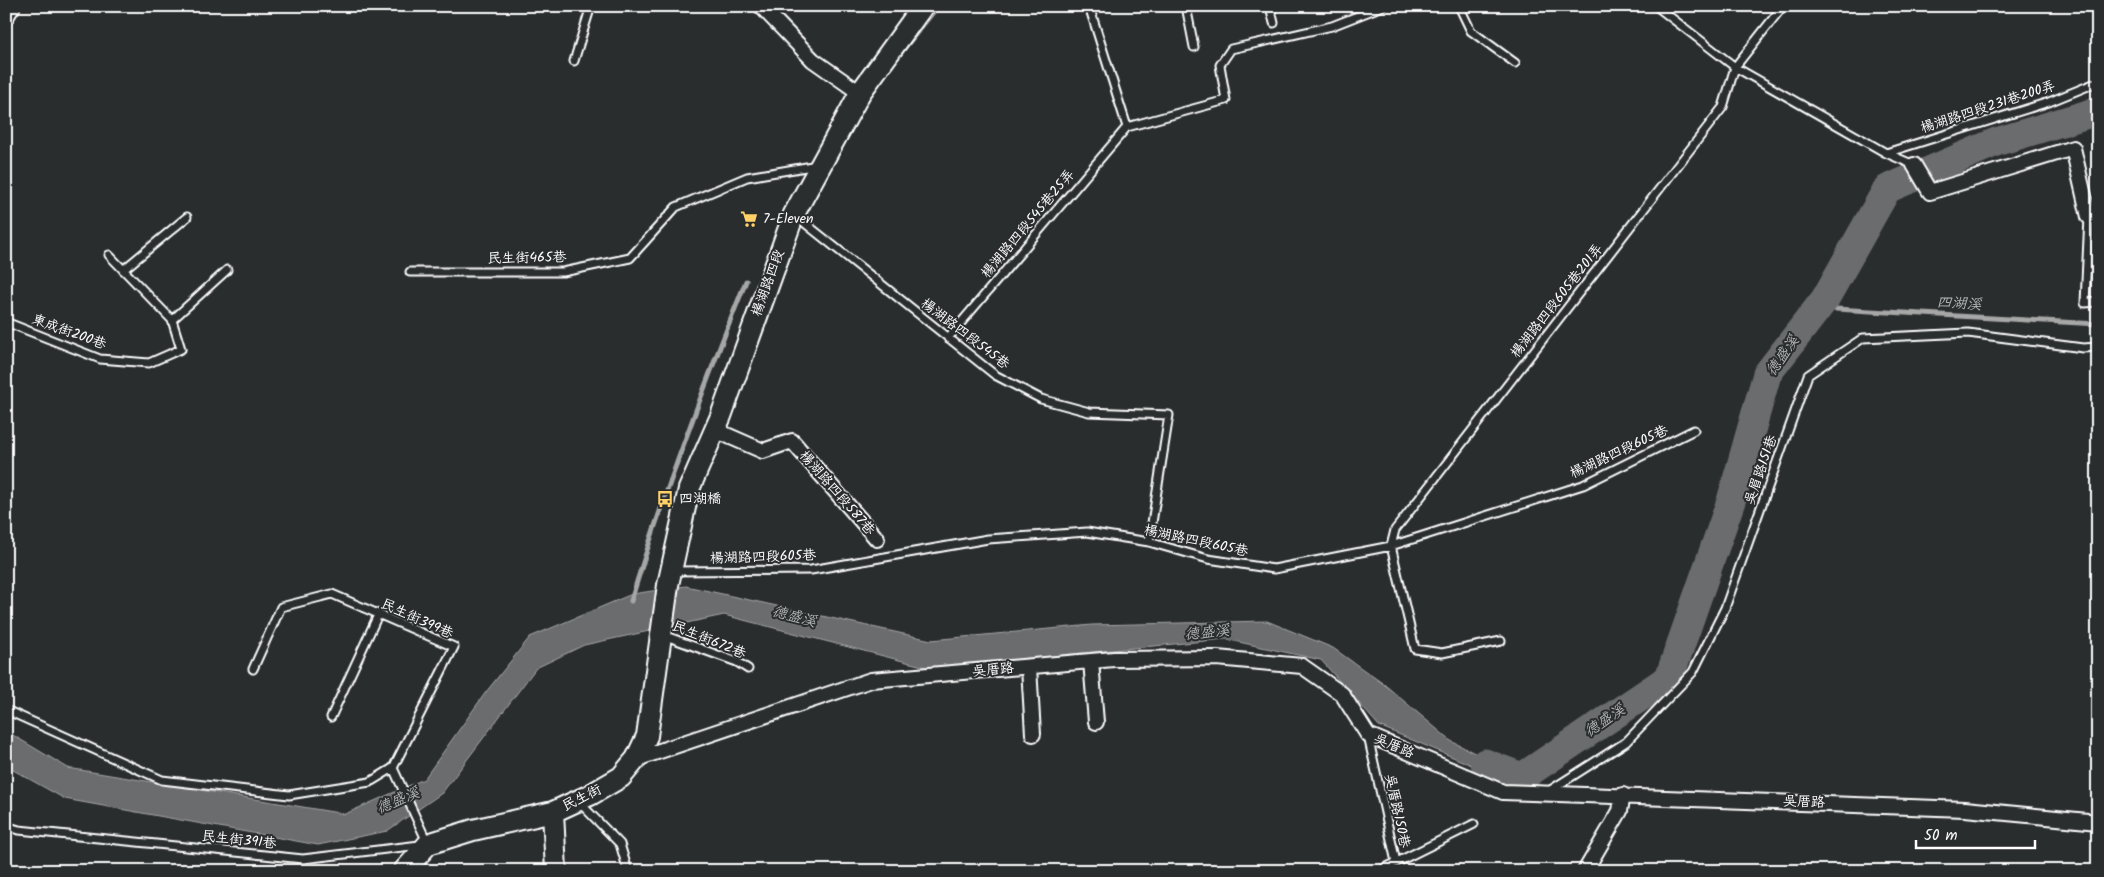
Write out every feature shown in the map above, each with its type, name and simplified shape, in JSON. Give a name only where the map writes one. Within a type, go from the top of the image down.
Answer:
[{"type":"street","points":[[6,17],[13,6]]},
{"type":"street","points":[[762,6],[813,60],[860,93]]},
{"type":"street","name":"楊湖路四段","points":[[670,578],[689,489],[715,430],[794,214],[823,164],[830,146],[860,93],[923,6]]},
{"type":"street","points":[[1914,165],[1930,192],[2073,148],[2093,215]]},
{"type":"street","name":"楊湖路四段587巷","points":[[715,430],[763,450],[792,440],[876,539]]},
{"type":"street","points":[[660,634],[670,578]]},
{"type":"street","name":"民生街","points":[[428,844],[473,830],[552,812],[578,801],[621,777],[636,759],[647,736],[660,634]]},
{"type":"street","name":"吳厝路","points":[[636,759],[871,680],[1091,661],[1217,658],[1302,666],[1342,694],[1368,735],[1503,792],[1966,809],[2098,822]]},
{"type":"street","points":[[1091,661],[1096,722]]},
{"type":"street","points":[[1029,667],[1033,734]]},
{"type":"street","points":[[1584,871],[1620,811],[1623,795]]},
{"type":"street","points":[[552,812],[556,871]]},
{"type":"street","points":[[404,871],[428,844]]},
{"type":"lane","points":[[574,61],[591,6]]},
{"type":"lane","points":[[1089,6],[1127,127],[1226,100],[1220,66],[1231,49],[1332,26],[1383,6]]},
{"type":"lane","points":[[1186,6],[1194,47]]},
{"type":"lane","points":[[1270,6],[1274,23]]},
{"type":"lane","points":[[1459,6],[1471,31],[1515,63]]},
{"type":"lane","points":[[1656,6],[1735,67],[1886,153],[1914,165]]},
{"type":"lane","points":[[1735,67],[1782,6]]},
{"type":"lane","name":"楊湖路四段605巷201弄","points":[[1391,546],[1395,530],[1723,107],[1735,67]]},
{"type":"lane","name":"楊湖路四段231巷200弄","points":[[1886,153],[2049,102],[2098,82]]},
{"type":"lane","name":"楊湖路四段545巷25弄","points":[[948,338],[1127,127]]},
{"type":"lane","name":"民生街465巷","points":[[410,272],[563,272],[630,258],[676,207],[747,177],[823,164]]},
{"type":"lane","name":"楊湖路四段545巷","points":[[794,214],[995,375],[1041,399],[1089,412],[1169,415],[1149,542]]},
{"type":"lane","points":[[2093,215],[2085,303],[2098,302]]},
{"type":"lane","points":[[123,270],[188,217]]},
{"type":"lane","name":"東成街200巷","points":[[6,322],[100,359],[149,363],[181,349],[172,320],[109,255]]},
{"type":"lane","points":[[172,320],[227,270]]},
{"type":"lane","name":"吳眉路151巷","points":[[1544,794],[1626,742],[1693,672],[1725,608],[1808,375],[1863,338],[1968,333],[2084,348],[2098,347]]},
{"type":"lane","name":"楊湖路四段605巷","points":[[670,578],[811,570],[988,539],[1087,532],[1149,542],[1208,559],[1274,569],[1391,546],[1583,485],[1694,430]]},
{"type":"lane","points":[[1391,546],[1415,649],[1442,653],[1501,641]]},
{"type":"lane","name":"民生街399巷","points":[[252,668],[281,607],[332,594],[454,647],[393,768]]},
{"type":"lane","points":[[331,717],[378,615]]},
{"type":"lane","name":"民生街672巷","points":[[660,634],[737,662],[748,669]]},
{"type":"lane","points":[[6,710],[162,780],[289,795],[370,782],[393,768],[428,844]]},
{"type":"lane","name":"吳厝路150巷","points":[[1368,735],[1396,862]]},
{"type":"lane","points":[[578,801],[620,844],[628,871]]},
{"type":"lane","name":"吳厝路150巷","points":[[1380,871],[1474,824]]},
{"type":"lane","name":"民生街391巷","points":[[6,826],[19,830],[47,831],[303,860],[428,844]]},
{"type":"water","points":[[686,586],[931,640],[1092,625],[1267,621],[1333,648],[1385,685],[1451,741],[1522,777],[1512,782],[1379,726],[1321,660],[1225,639],[930,668],[724,615],[584,645],[536,668],[442,793],[387,831],[318,845],[65,799],[6,766],[6,731],[68,768],[345,814],[424,779],[486,692],[530,637],[632,594]]},
{"type":"waterway","points":[[899,55],[938,6]]},
{"type":"waterway","name":"德盛溪","points":[[1485,763],[1522,777],[1669,678],[1731,501],[1767,374],[1825,299],[1887,189],[1996,142],[2098,111]]},
{"type":"waterway","points":[[631,601],[685,440],[746,281]]},
{"type":"waterway","name":"四湖溪","points":[[1818,308],[2098,324]]},
{"type":"place","name":"7-Eleven","points":[[749,219]]},
{"type":"place","name":"四湖橋","points":[[665,499]]}]
